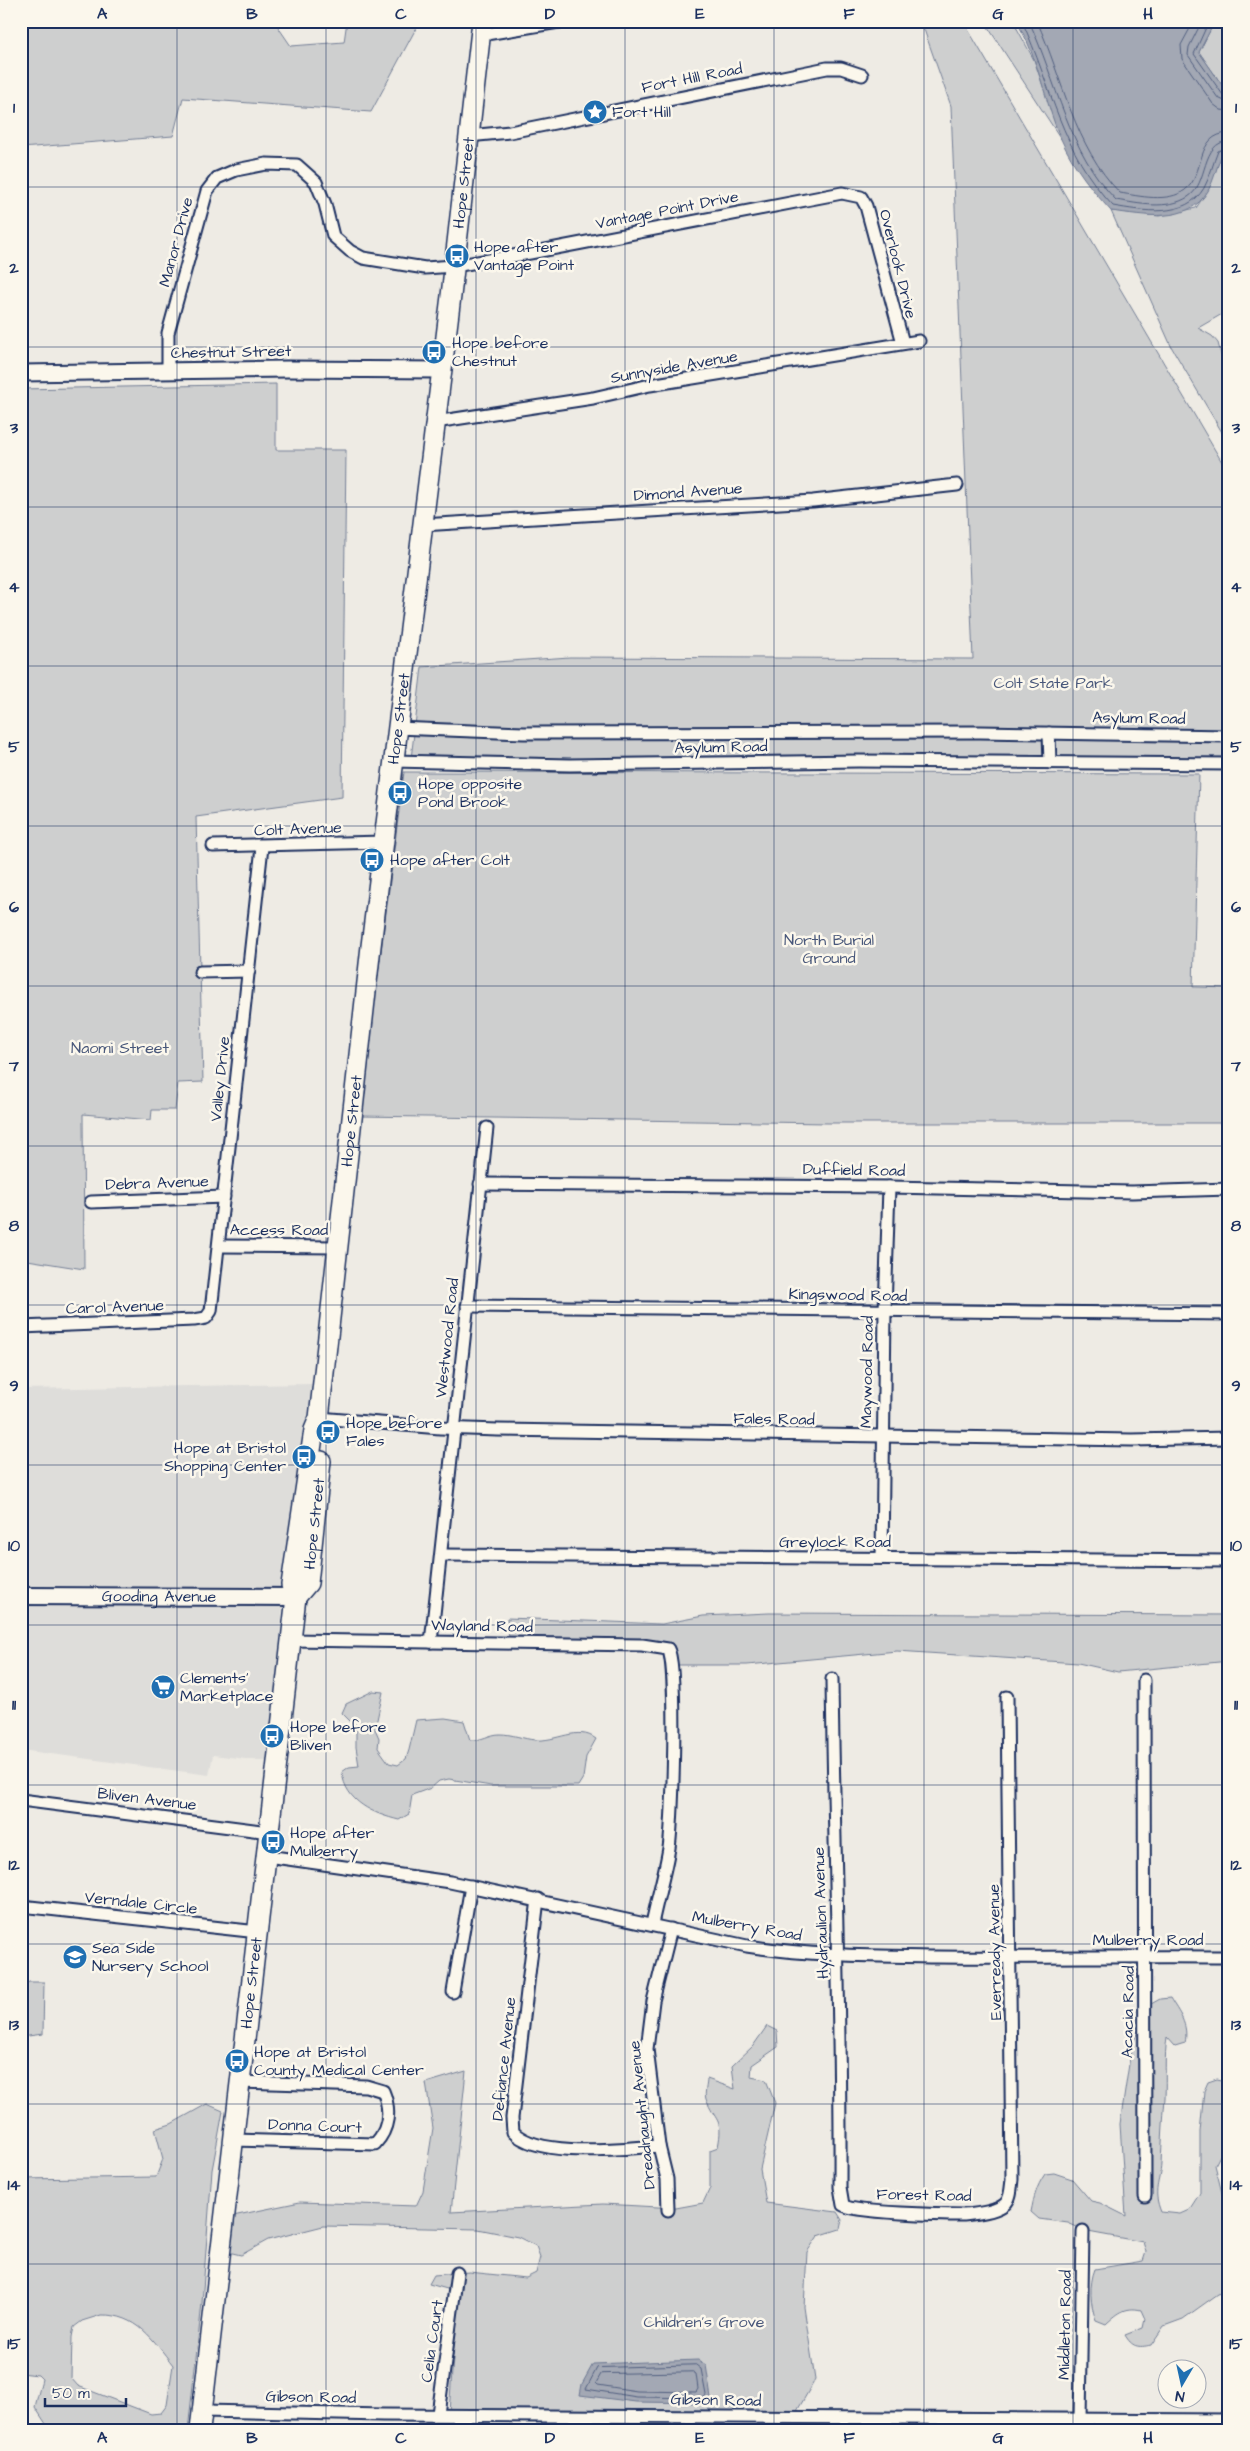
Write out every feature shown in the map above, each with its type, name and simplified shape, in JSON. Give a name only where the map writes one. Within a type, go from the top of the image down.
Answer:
[{"type":"main road","name":"Hope Street","points":[[200,2430],[296,1597],[308,1583],[324,1430],[319,1418],[338,1247],[393,761],[454,266],[481,28]]},
{"type":"main road","name":"Gooding Avenue","points":[[21,1596],[296,1597]]},
{"type":"street","points":[[481,28],[564,21]]},
{"type":"street","name":"Fort Hill Road","points":[[468,136],[510,132],[827,68],[841,68],[862,75]]},
{"type":"street","name":"Manor Drive","points":[[168,371],[168,333],[199,216],[210,186],[216,178],[224,173],[266,164],[297,165],[316,182],[325,204],[333,236],[350,251],[363,258],[425,268],[454,266]]},
{"type":"street","name":"Vantage Point Drive","points":[[454,266],[842,193],[858,196]]},
{"type":"street","name":"Overlook Drive","points":[[858,196],[866,206],[903,343]]},
{"type":"street","name":"Sunnyside Avenue","points":[[435,422],[594,398],[650,385],[919,341]]},
{"type":"street","name":"Chestnut Street","points":[[21,373],[441,370]]},
{"type":"street","name":"Dimond Avenue","points":[[422,525],[813,501],[956,485]]},
{"type":"street","name":"Asylum Road","points":[[397,728],[524,733],[1049,732],[1229,736]]},
{"type":"street","points":[[1049,732],[1050,763]]},
{"type":"street","name":"Asylum Road","points":[[393,761],[570,765],[858,761],[1229,764]]},
{"type":"street","name":"Colt Avenue","points":[[213,846],[262,847],[384,842]]},
{"type":"street","name":"Valley Drive","points":[[209,1314],[219,1246],[262,847]]},
{"type":"street","points":[[200,972],[249,971]]},
{"type":"street","name":"Westwood Road","points":[[431,1642],[466,1306],[487,1128]]},
{"type":"street","name":"Duffield Road","points":[[480,1184],[888,1186],[1132,1192],[1229,1189]]},
{"type":"street","name":"Maywood Road","points":[[882,1558],[884,1311],[888,1186]]},
{"type":"street","name":"Debra Avenue","points":[[91,1202],[224,1197]]},
{"type":"street","name":"Access Road","points":[[219,1246],[338,1247]]},
{"type":"street","name":"Kingswood Road","points":[[466,1306],[1229,1314]]},
{"type":"street","name":"Carol Avenue","points":[[21,1327],[194,1320],[206,1318],[209,1314]]},
{"type":"street","name":"Fales Road","points":[[319,1418],[454,1428],[1132,1440],[1229,1438]]},
{"type":"street","name":"Greylock Road","points":[[440,1555],[1142,1562],[1229,1561]]},
{"type":"street","name":"Wayland Road","points":[[291,1640],[642,1645],[663,1647],[670,1652],[673,1712],[670,1830],[668,1850],[652,1924]]},
{"type":"street","name":"Hydraulion Avenue","points":[[832,1679],[834,1851],[839,1955],[840,2187],[843,2205]]},
{"type":"street","name":"Acacia Road","points":[[1144,1680],[1145,1956],[1143,2074],[1145,2196]]},
{"type":"street","name":"Everready Avenue","points":[[1005,2204],[1010,2195],[1012,2179],[1007,1697]]},
{"type":"street","name":"Bliven Avenue","points":[[21,1800],[269,1832]]},
{"type":"street","name":"Mulberry Road","points":[[266,1856],[471,1886],[773,1950],[839,1955],[1229,1957]]},
{"type":"street","points":[[453,1992],[471,1886]]},
{"type":"street","name":"Defiance Avenue","points":[[538,1899],[512,2118],[513,2132],[526,2142],[567,2148],[659,2146]]},
{"type":"street","name":"Verndale Circle","points":[[21,1906],[258,1932]]},
{"type":"street","name":"Dreadnaught Avenue","points":[[668,2210],[666,2180],[659,2146],[648,2042],[653,2001],[671,1929]]},
{"type":"street","name":"Donna Court","points":[[233,2140],[375,2144],[384,2132],[388,2113],[388,2104],[383,2091],[366,2086],[240,2082]]},
{"type":"street","name":"Forest Road","points":[[843,2205],[847,2208],[866,2211],[965,2215],[986,2212],[1005,2204]]},
{"type":"street","name":"Middleton Road","points":[[1080,2420],[1082,2231]]},
{"type":"street","name":"Celia Court","points":[[438,2414],[457,2273]]},
{"type":"street","name":"Gibson Road","points":[[203,2410],[908,2425],[1080,2420],[1229,2420]]},
{"type":"shaded area","points":[[312,1384],[285,1579],[271,1762],[213,1755],[209,1775],[21,1750],[21,1389]]},
{"type":"green space","points":[[21,21],[274,21],[291,46],[344,42],[347,21],[420,21],[371,112],[183,98],[173,136],[21,148]]},
{"type":"green space","name":"Colt State Park","points":[[921,21],[963,21],[1229,474],[1229,764],[858,761],[410,767],[422,667],[570,657],[973,659],[951,106]]},
{"type":"green space","points":[[984,21],[1013,21],[1034,60],[1061,139]]},
{"type":"green space","points":[[1215,21],[1229,21],[1229,95],[1199,52]]},
{"type":"green space","points":[[1229,151],[1229,310],[1198,328],[1212,336],[1218,343],[1229,386],[1229,444],[1172,348],[1111,211],[1159,216],[1196,208],[1208,190],[1222,154]]},
{"type":"green space","name":"Naomi Street","points":[[276,384],[276,450],[346,450],[342,797],[196,817],[203,1082],[178,1083],[175,1110],[152,1110],[151,1120],[83,1114],[84,1269],[21,1259],[21,389]]},
{"type":"green space","name":"North Burial Ground","points":[[404,772],[1199,774],[1193,987],[1229,988],[1229,1123],[828,1123],[360,1116]]},
{"type":"green space","points":[[769,1613],[1229,1615],[1229,1661],[1118,1672],[1078,1663],[897,1651],[747,1665],[678,1665],[672,1643],[509,1640],[507,1618],[662,1624],[703,1616]]},
{"type":"green space","points":[[373,1691],[383,1692],[375,1729],[379,1738],[378,1748],[389,1763],[398,1765],[406,1759],[416,1720],[445,1718],[464,1721],[470,1740],[500,1734],[543,1740],[582,1734],[596,1739],[586,1757],[583,1778],[578,1786],[491,1786],[449,1779],[439,1781],[431,1788],[412,1795],[409,1814],[399,1820],[380,1814],[362,1805],[355,1799],[344,1782],[342,1772],[349,1767],[359,1766],[356,1747],[356,1727],[342,1713],[346,1704]]},
{"type":"green space","points":[[29,1982],[44,1982],[43,2034],[21,2037],[21,1987]]},
{"type":"green space","points":[[1170,1998],[1182,2019],[1186,2036],[1185,2043],[1175,2046],[1167,2037],[1161,2164],[1157,2187],[1158,2204],[1161,2212],[1180,2214],[1189,2210],[1200,2193],[1200,2132],[1204,2091],[1208,2082],[1217,2079],[1227,2081],[1229,2138],[1215,2165],[1224,2201],[1229,2202],[1229,2291],[1218,2294],[1183,2319],[1164,2326],[1151,2345],[1136,2346],[1125,2335],[1143,2328],[1145,2319],[1141,2310],[1126,2310],[1106,2324],[1096,2320],[1091,2301],[1091,2288],[1095,2269],[1143,2261],[1146,2252],[1143,2242],[1088,2232],[1068,2223],[1039,2219],[1031,2212],[1036,2192],[1042,2179],[1045,2174],[1054,2173],[1072,2179],[1091,2201],[1100,2203],[1126,2216],[1120,2124],[1132,2044],[1151,2004],[1160,1999]]},
{"type":"green space","name":"Children's Grove","points":[[767,2026],[777,2031],[778,2047],[752,2065],[751,2077],[766,2080],[775,2103],[760,2169],[766,2203],[837,2212],[842,2220],[840,2229],[818,2236],[807,2252],[804,2307],[815,2380],[797,2411],[449,2412],[458,2292],[429,2284],[434,2275],[469,2272],[526,2278],[536,2273],[540,2257],[536,2246],[518,2237],[478,2229],[323,2226],[268,2240],[241,2255],[228,2252],[228,2217],[300,2202],[416,2206],[423,2191],[433,2128],[426,2083],[466,2071],[451,2212],[603,2204],[676,2208],[703,2203],[710,2188],[710,2150],[718,2147],[720,2138],[718,2121],[705,2097],[707,2079],[735,2089],[732,2066],[753,2046]]},
{"type":"green space","points":[[207,2104],[223,2111],[212,2170],[202,2303],[188,2430],[50,2430],[35,2407],[42,2379],[38,2375],[21,2373],[21,2179],[156,2177],[163,2159],[155,2129],[171,2124]],"holes":[[[101,2315],[125,2319],[143,2330],[159,2346],[173,2365],[167,2405],[161,2413],[151,2414],[78,2386],[71,2378],[74,2327],[82,2321]]]},
{"type":"green space","points":[[830,2426],[830,2430],[589,2430]]},
{"type":"water","points":[[1016,21],[1215,21],[1199,52],[1229,95],[1229,151],[1222,154],[1210,187],[1199,202],[1189,209],[1164,215],[1111,211],[1083,177],[1061,139],[1036,64]]},
{"type":"water","points":[[698,2360],[706,2365],[711,2398],[706,2403],[636,2402],[580,2395],[582,2384],[593,2364]]},
{"type":"place","name":"Fort Hill","points":[[595,112]]},
{"type":"place","name":"Hope after Vantage Point","points":[[457,256]]},
{"type":"place","name":"Hope before Chestnut","points":[[434,352]]},
{"type":"place","name":"Hope opposite Pond Brook","points":[[400,793]]},
{"type":"place","name":"Hope after Colt","points":[[372,860]]},
{"type":"place","name":"Hope before Fales","points":[[328,1432]]},
{"type":"place","name":"Hope at Bristol Shopping Center","points":[[304,1457]]},
{"type":"place","name":"Clements' Marketplace","points":[[163,1687]]},
{"type":"place","name":"Hope before Bliven","points":[[272,1736]]},
{"type":"place","name":"Hope after Mulberry","points":[[273,1842]]},
{"type":"place","name":"Sea Side Nursery School","points":[[75,1957]]},
{"type":"place","name":"Hope at Bristol County Medical Center","points":[[237,2061]]}]
